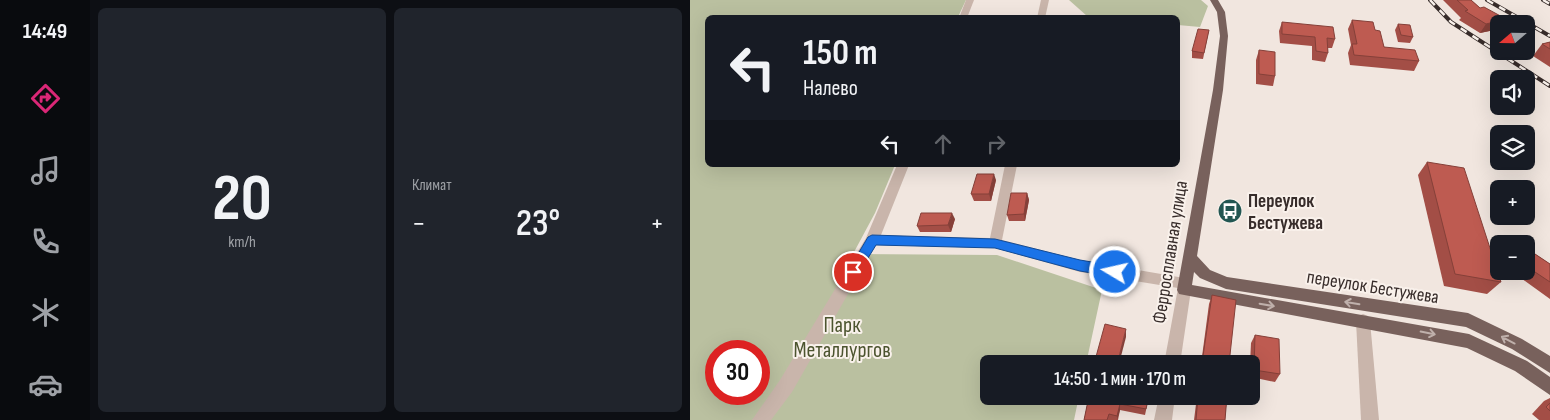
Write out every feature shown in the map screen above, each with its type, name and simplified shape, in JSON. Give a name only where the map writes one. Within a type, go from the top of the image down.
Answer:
[{"type":"main road","name":"Ферросплавная улица","points":[[1185,286],[1218,90],[1224,36],[1221,12],[1214,0]]},
{"type":"main road","name":"переулок Бестужева","points":[[1189,257],[1205,274],[1226,283],[1468,320],[1517,344],[1550,365]]},
{"type":"main road","name":"переулок Бестужева","points":[[1185,286],[1469,341],[1521,366],[1550,387]]},
{"type":"street","points":[[964,15],[970,0]]},
{"type":"street","points":[[1042,15],[1045,0]]},
{"type":"street","points":[[761,420],[786,386],[872,240],[902,167]]},
{"type":"street","points":[[995,244],[1011,167]]},
{"type":"street","points":[[872,240],[995,244],[1080,266],[1185,286]]},
{"type":"street","name":"Ферросплавная улица","points":[[1174,355],[1185,286]]},
{"type":"street","points":[[1363,321],[1370,420]]},
{"type":"street","points":[[1163,420],[1166,405]]},
{"type":"green space","name":"Парк Металлургов","points":[[690,0],[966,0],[959,15],[705,15],[705,167],[894,167],[875,213],[853,254],[997,255],[1102,290],[1088,355],[980,355],[980,405],[1077,405],[1074,420],[690,420]]},
{"type":"green space","points":[[1069,0],[1201,0],[1208,6],[1200,27],[1180,25],[1180,15],[1086,15]]},
{"type":"building","points":[[1457,0],[1471,0],[1480,8],[1484,7],[1499,15],[1490,15],[1490,23],[1486,24],[1465,11],[1468,10]]},
{"type":"building","points":[[1352,20],[1373,22],[1375,30],[1380,31],[1384,47],[1415,50],[1419,61],[1354,55],[1352,44],[1357,44]]},
{"type":"building","points":[[1282,22],[1333,27],[1335,39],[1327,38],[1328,53],[1316,51],[1315,37],[1282,34]]},
{"type":"building","points":[[1398,24],[1410,25],[1413,37],[1401,35]]},
{"type":"building","points":[[1198,29],[1209,30],[1204,53],[1192,51]]},
{"type":"building","points":[[1550,42],[1550,49],[1542,44]]},
{"type":"building","points":[[1259,50],[1275,52],[1275,76],[1259,74]]},
{"type":"building","points":[[1427,162],[1464,168],[1490,248],[1490,280],[1500,280],[1501,282],[1455,274]]},
{"type":"building","points":[[977,174],[994,174],[989,194],[971,194]]},
{"type":"building","points":[[1011,193],[1027,193],[1024,214],[1007,215]]},
{"type":"building","points":[[921,213],[952,213],[948,225],[917,226]]},
{"type":"building","points":[[1535,254],[1550,264],[1550,282],[1535,272]]},
{"type":"building","points":[[1212,295],[1236,300],[1230,355],[1203,355]]},
{"type":"building","points":[[1105,324],[1126,329],[1120,355],[1096,355]]},
{"type":"building","points":[[1255,335],[1279,339],[1280,374],[1260,371],[1260,355],[1254,355]]},
{"type":"building","points":[[1550,403],[1550,411],[1546,407]]},
{"type":"building","points":[[1087,405],[1120,405],[1117,416],[1109,414],[1107,420],[1084,420]]},
{"type":"building","points":[[1125,405],[1147,405],[1146,409]]},
{"type":"building","points":[[1197,405],[1226,405],[1225,420],[1196,420]]},
{"type":"railway","points":[[1430,0],[1451,22],[1550,86]]},
{"type":"railway","points":[[1487,0],[1550,36]]},
{"type":"railway","points":[[1543,0],[1550,4]]},
{"type":"place","name":"Переулок Бестужева","points":[[1230,211]]},
{"type":"route","points":[[853,272],[872,240],[995,244],[1080,266],[1115,272]]}]
